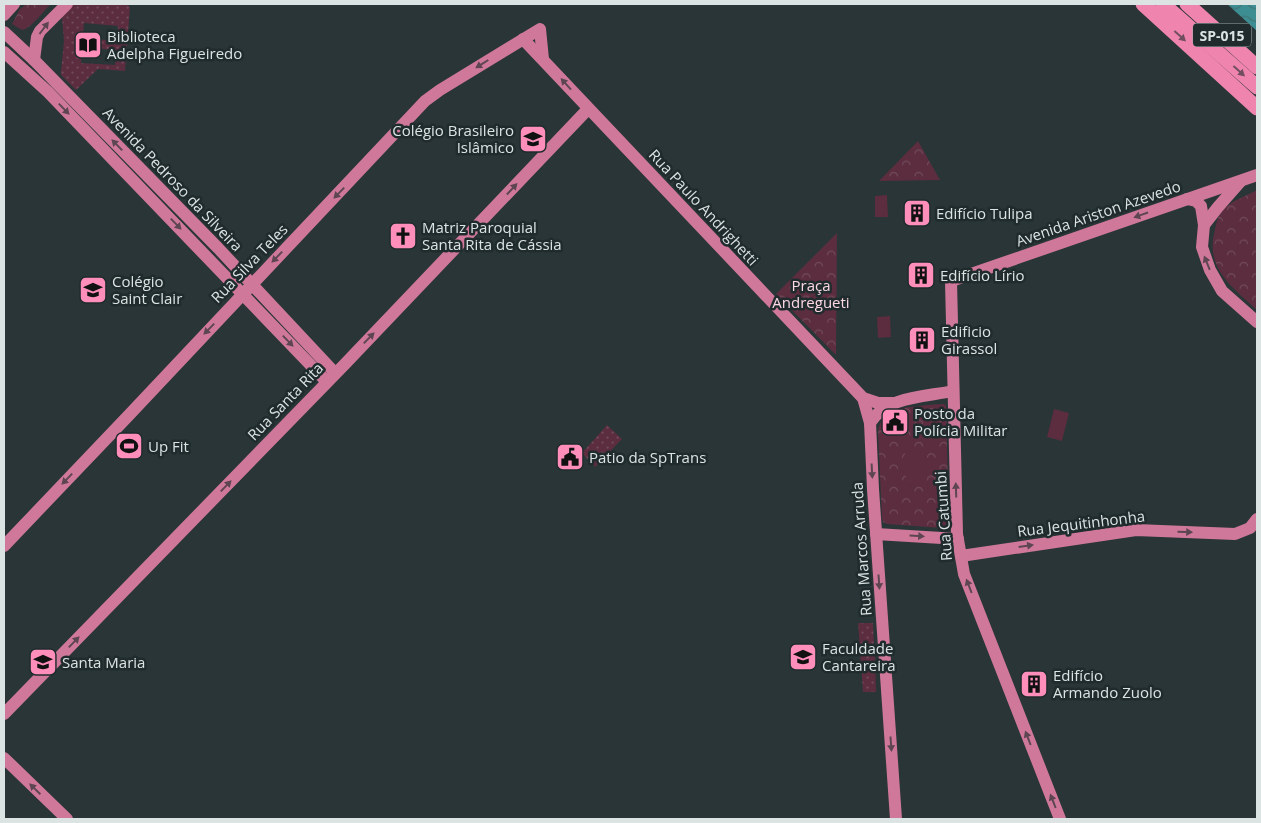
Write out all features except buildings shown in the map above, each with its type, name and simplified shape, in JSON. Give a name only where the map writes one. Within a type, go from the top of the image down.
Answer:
[{"type":"highway","points":[[1143,4],[1257,108]]},
{"type":"highway","points":[[1163,4],[1257,87]]},
{"type":"highway","name":"SP-015","points":[[1186,4],[1257,67]]},
{"type":"main road","points":[[4,14],[14,4]]},
{"type":"main road","points":[[34,60],[40,31],[67,4]]},
{"type":"main road","name":"Rua Silva Teles","points":[[4,546],[425,101],[540,30],[543,60]]},
{"type":"main road","name":"Avenida Pedroso da Silveira","points":[[4,32],[34,60],[331,377]]},
{"type":"main road","name":"Rua Paulo Andrighetti","points":[[523,39],[864,398]]},
{"type":"main road","name":"Avenida Pedroso da Silveira","points":[[4,52],[42,86],[247,289]]},
{"type":"main road","name":"Rua Santa Rita","points":[[4,714],[588,109]]},
{"type":"main road","name":"Avenida Ariston Azevedo","points":[[951,281],[1257,175]]},
{"type":"main road","points":[[1204,225],[1242,180]]},
{"type":"main road","points":[[1187,199],[1196,201],[1201,206],[1204,225],[1202,247],[1210,270],[1222,291],[1257,322]]},
{"type":"main road","name":"Rua Catumbi","points":[[951,281],[958,539],[964,574],[1060,819]]},
{"type":"main road","points":[[864,398],[878,403],[892,403],[953,391]]},
{"type":"main road","name":"Rua Marcos Arruda","points":[[864,398],[870,423],[896,819]]},
{"type":"main road","points":[[870,423],[878,412],[892,403]]},
{"type":"main road","name":"Rua Jequitinhonha","points":[[961,556],[1136,530],[1235,534],[1250,528],[1257,519]]},
{"type":"main road","points":[[876,534],[958,539]]},
{"type":"main road","points":[[4,758],[67,819]]},
{"type":"green space","points":[[27,4],[51,4],[33,23],[22,30],[12,24],[20,9]]},
{"type":"green space","points":[[74,4],[126,4],[130,7],[125,71],[98,69],[76,90],[61,75],[64,41],[62,18],[64,13]],"holes":[[[84,23],[118,26],[117,41],[93,39],[92,48],[116,50],[115,65],[81,63]]]},
{"type":"green space","points":[[918,141],[940,180],[879,181],[880,180]]},
{"type":"green space","points":[[1257,190],[1257,310],[1224,277],[1214,258],[1213,246],[1216,224],[1222,212],[1231,203]]},
{"type":"green space","points":[[887,195],[888,217],[875,217],[875,196]]},
{"type":"green space","name":"Praça Andregueti","points":[[837,233],[836,355],[776,294]]},
{"type":"green space","points":[[890,316],[891,337],[878,338],[877,317]]},
{"type":"green space","points":[[944,404],[946,406],[949,525],[948,527],[941,528],[887,524],[883,522],[882,518],[878,432],[881,422],[887,414],[897,410]]},
{"type":"green space","points":[[1054,409],[1069,413],[1062,441],[1047,437]]},
{"type":"green space","points":[[607,425],[622,439],[595,467],[582,453]]},
{"type":"green space","points":[[923,451],[923,480],[906,480],[905,452]]},
{"type":"green space","points":[[858,623],[873,623],[874,644],[869,644],[870,654],[875,654],[876,692],[863,692]]},
{"type":"water","points":[[1227,4],[1257,4],[1257,31]]},
{"type":"place","name":"Biblioteca Adelpha Figueiredo","points":[[88,45]]},
{"type":"place","name":"Colégio Brasileiro Islâmico","points":[[533,139]]},
{"type":"place","name":"Edifício Tulipa","points":[[917,213]]},
{"type":"place","name":"Matriz Paroquial Santa Rita de Cássia","points":[[403,236]]},
{"type":"place","name":"Edifício Lírio","points":[[921,275]]},
{"type":"place","name":"Colégio Saint Clair","points":[[93,290]]},
{"type":"place","name":"Edificio Girassol","points":[[922,340]]},
{"type":"place","name":"Posto da Polícia Militar","points":[[895,422]]},
{"type":"place","name":"Up Fit","points":[[129,446]]},
{"type":"place","name":"Patio da SpTrans","points":[[570,457]]},
{"type":"place","name":"Faculdade Cantareira","points":[[803,657]]},
{"type":"place","name":"Santa Maria","points":[[43,662]]},
{"type":"place","name":"Edifício Armando Zuolo","points":[[1034,684]]}]
